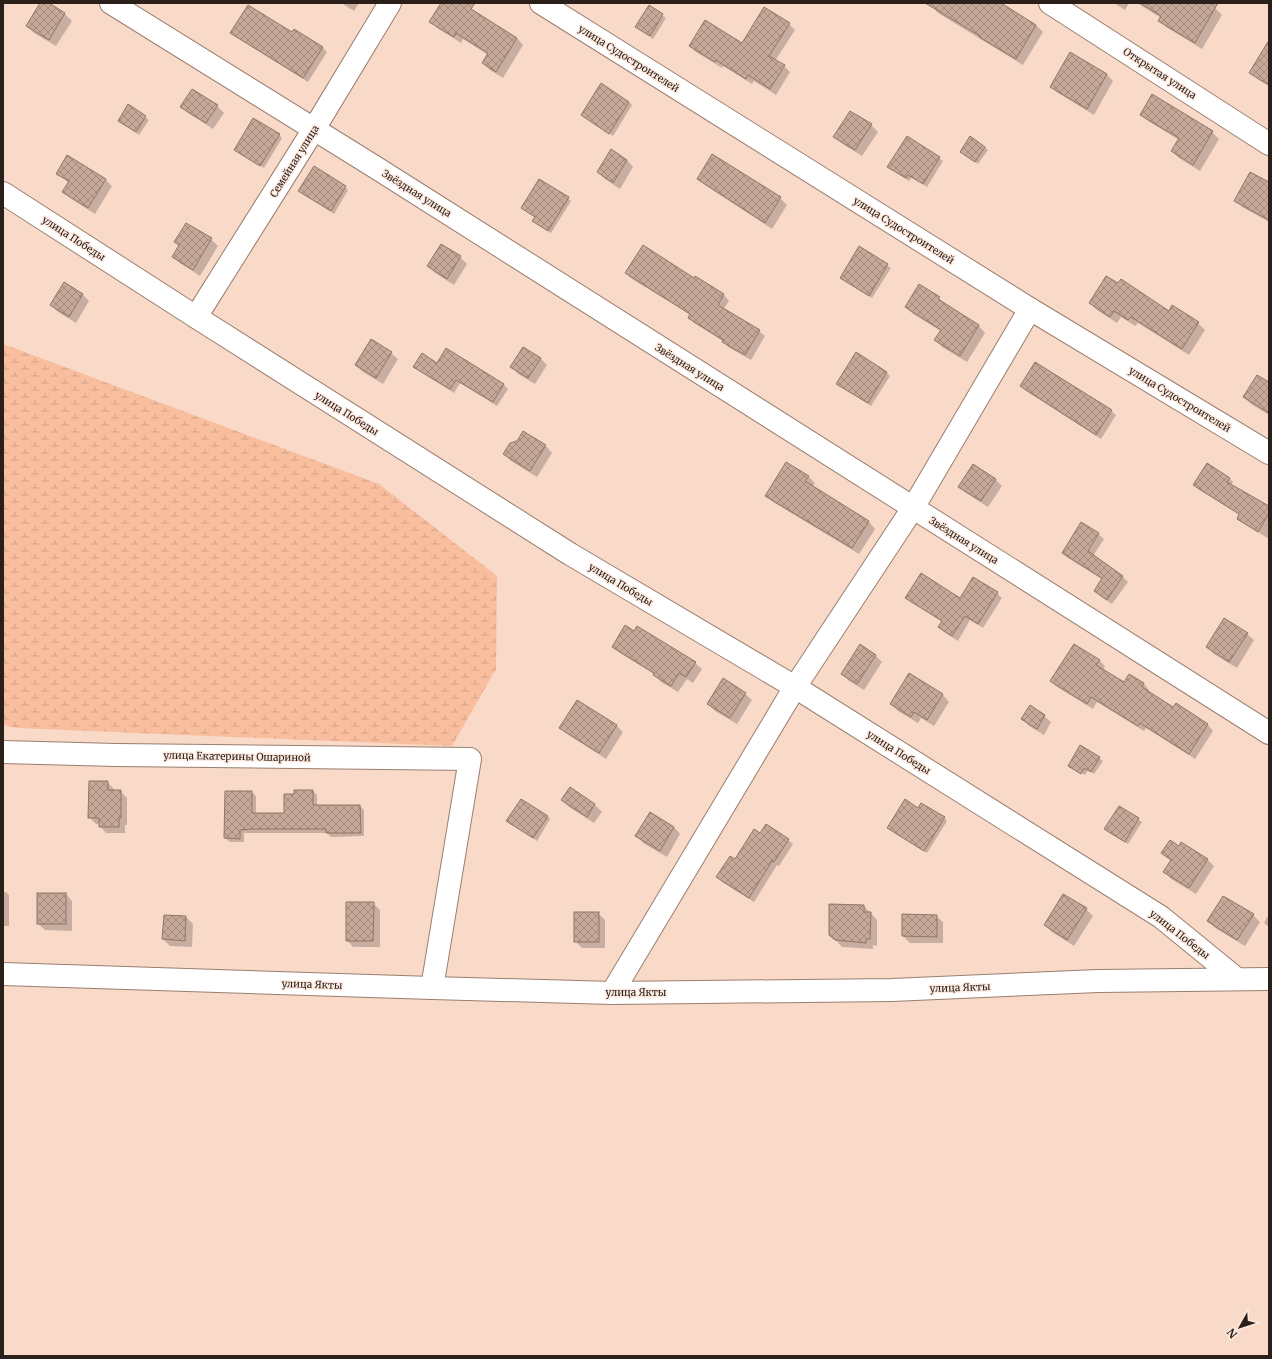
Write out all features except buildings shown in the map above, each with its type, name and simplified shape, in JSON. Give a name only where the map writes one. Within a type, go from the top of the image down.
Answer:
[{"type":"street","name":"Звёздная улица","points":[[111,3],[381,171],[1269,733]]},
{"type":"street","name":"Семейная улица","points":[[196,317],[314,129],[390,3]]},
{"type":"street","name":"улица Судостроителей","points":[[541,3],[1030,309],[1269,453]]},
{"type":"street","name":"Открытая улица","points":[[1063,6],[1269,144]]},
{"type":"street","name":"улица Победы","points":[[3,193],[570,554],[795,687],[1161,917],[1237,980]]},
{"type":"street","points":[[612,993],[795,687],[913,508],[1030,309]]},
{"type":"street","name":"улица Екатерины Ошариной","points":[[3,752],[116,755],[470,759],[432,988]]},
{"type":"street","name":"улица Якты","points":[[3,974],[612,993],[892,990],[1098,981],[1269,979]]},
{"type":"green space","points":[[3,344],[379,484],[497,576],[496,669],[452,746],[17,728],[3,725]]}]
